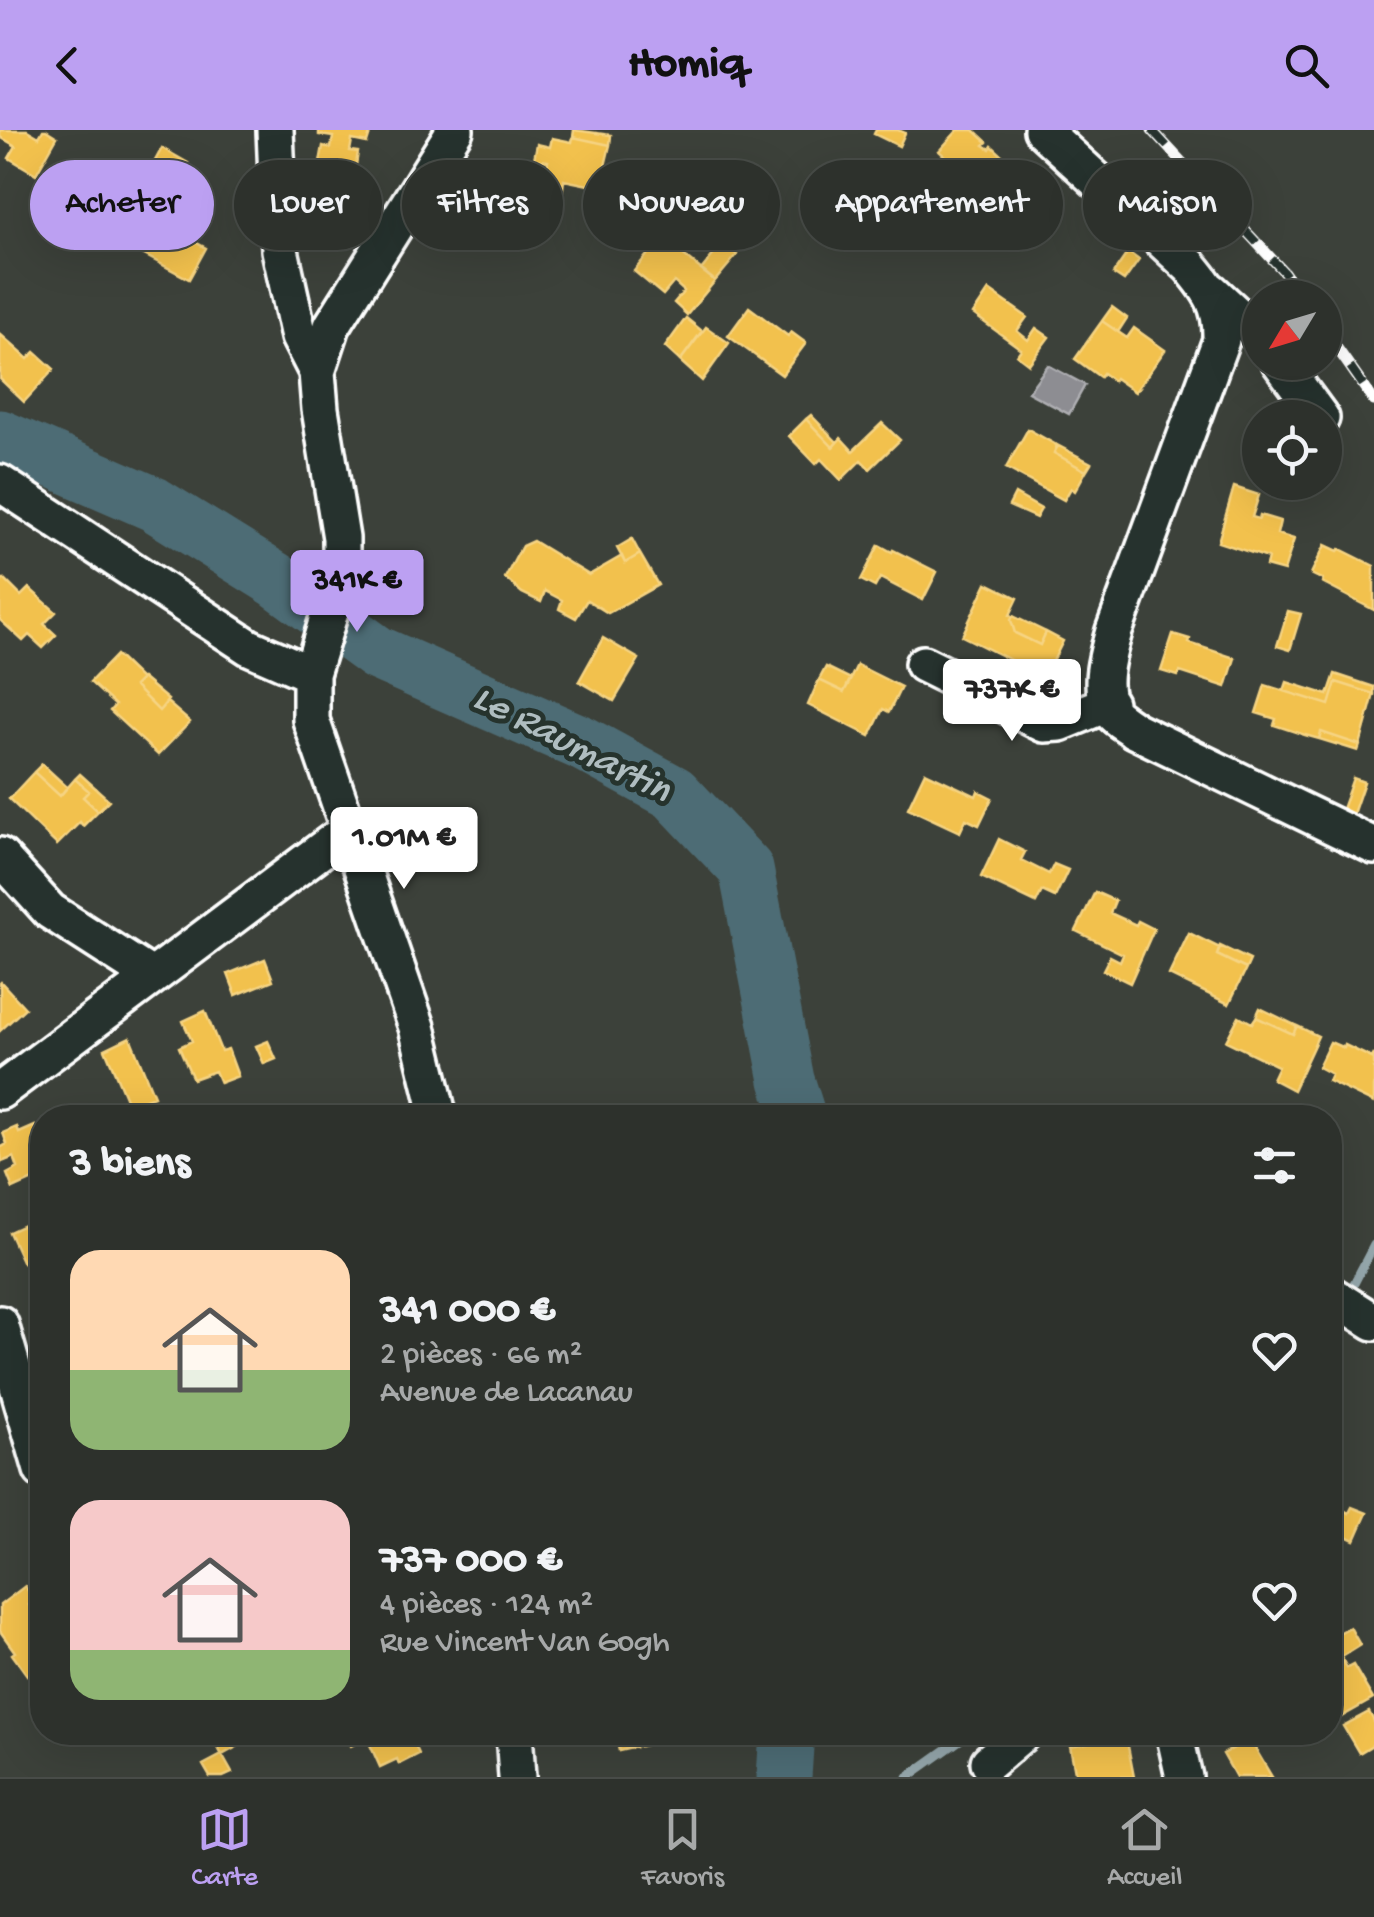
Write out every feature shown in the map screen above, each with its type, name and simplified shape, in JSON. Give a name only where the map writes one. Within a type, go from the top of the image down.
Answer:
[{"type":"street","points":[[275,130],[280,250],[299,337],[317,372]]},
{"type":"street","points":[[436,1105],[418,1027],[311,720],[312,674],[341,576],[341,538],[317,372],[332,326],[455,130]]},
{"type":"street","points":[[1042,130],[1190,266],[1242,319]]},
{"type":"street","points":[[1210,290],[1222,318],[1221,340],[1114,631],[1106,661],[1104,693],[1113,714],[1134,730],[1374,846]]},
{"type":"street","points":[[0,483],[249,646],[312,674]]},
{"type":"street","points":[[923,664],[1044,724],[1060,723],[1108,703]]},
{"type":"street","points":[[0,1091],[348,830]]},
{"type":"street","points":[[0,856],[50,911],[151,976]]},
{"type":"street","points":[[0,1324],[30,1428]]},
{"type":"street","points":[[515,1745],[518,1777]]},
{"type":"street","points":[[989,1762],[1009,1745]]},
{"type":"street","points":[[1177,1745],[1184,1777]]},
{"type":"building: Logements","points":[[0,130],[27,130],[39,137],[46,130],[57,137],[44,160],[30,160],[30,170],[9,158],[16,146],[0,137]]},
{"type":"building: Logements","points":[[319,130],[371,130],[367,143],[352,140],[350,151],[358,152],[357,160],[320,160],[323,146],[331,148],[333,137],[319,135]]},
{"type":"building: Logements","points":[[574,130],[611,135],[610,145],[573,137]]},
{"type":"building: Logements","points":[[876,130],[905,133],[899,146],[874,134]]},
{"type":"building: Logements","points":[[958,130],[974,130],[987,142],[984,145],[990,149],[992,146],[1007,160],[949,160],[939,151]]},
{"type":"building: Logements","points":[[573,137],[610,145],[606,160],[583,160],[583,184],[564,180],[563,188],[563,160],[534,159],[537,144],[550,147],[552,138],[572,142]]},
{"type":"building: Logements","points":[[162,148],[183,160],[155,160]]},
{"type":"building: Logements","points":[[135,250],[205,250],[189,279]]},
{"type":"building: Logements","points":[[651,250],[678,250],[715,281],[687,315],[674,303],[684,291],[674,282],[663,295],[634,271]]},
{"type":"building: Logements","points":[[717,250],[731,250],[737,255],[715,281],[701,270]]},
{"type":"building: Logements","points":[[1128,252],[1139,260],[1124,281],[1113,274]]},
{"type":"building: Logements","points":[[989,290],[1027,317],[1017,331],[1028,340],[1036,328],[1049,337],[1029,364],[1017,355],[1021,349],[973,314]]},
{"type":"building: Logements","points":[[749,307],[788,336],[791,332],[806,343],[782,375],[728,336]]},
{"type":"building: Logements","points":[[1112,307],[1127,318],[1118,332],[1102,321]]},
{"type":"building: Logements","points":[[686,318],[702,331],[680,361],[665,347]]},
{"type":"building: Logements","points":[[1102,321],[1127,338],[1134,328],[1165,350],[1135,392],[1115,378],[1113,381],[1103,373],[1100,377],[1075,359]]},
{"type":"building: Logements","points":[[706,327],[729,343],[702,381],[680,361]]},
{"type":"building: Logements","points":[[0,334],[28,359],[35,352],[54,369],[24,402],[0,379]]},
{"type":"building: Logements","points":[[811,415],[837,442],[833,447],[806,419]]},
{"type":"building: Logements","points":[[806,419],[833,447],[841,438],[853,451],[882,423],[900,440],[870,469],[861,460],[841,480],[821,459],[816,464],[789,436]]},
{"type":"building: Logements","points":[[1028,429],[1058,446],[1054,453],[1086,471],[1075,491],[1071,488],[1064,500],[1006,468]]},
{"type":"building: Logements","points":[[1057,445],[1091,463],[1086,471],[1054,453]]},
{"type":"building: Logements","points":[[1234,487],[1242,490],[1242,500],[1257,500],[1252,517],[1259,519],[1260,515],[1280,521],[1277,534],[1294,539],[1284,571],[1266,566],[1268,558],[1218,542]]},
{"type":"building: Logements","points":[[1015,494],[1041,509],[1036,518],[1009,506]]},
{"type":"building: Logements","points":[[632,539],[640,554],[625,563],[617,548]]},
{"type":"building: Logements","points":[[533,541],[589,575],[622,556],[625,563],[640,554],[658,585],[608,613],[587,600],[576,618],[559,609],[562,600],[545,591],[541,602],[522,593],[505,578],[522,546]]},
{"type":"building: Logements","points":[[879,545],[937,572],[923,600],[880,578],[875,587],[861,580]]},
{"type":"building: Logements","points":[[1325,545],[1374,566],[1374,610],[1311,574]]},
{"type":"building: Logements","points":[[4,579],[21,596],[29,588],[56,612],[44,624],[56,635],[43,648],[29,635],[23,641],[0,620],[0,584]]},
{"type":"building: Logements","points":[[987,583],[1018,598],[1010,615],[1015,633],[1040,645],[1046,632],[1063,641],[1045,677],[962,636]]},
{"type":"building: Logements","points":[[1288,611],[1301,614],[1290,650],[1277,646]]},
{"type":"building: Logements","points":[[1013,616],[1046,632],[1040,645],[1015,633]]},
{"type":"building: Logements","points":[[1173,634],[1235,658],[1226,687],[1180,672],[1178,676],[1161,671]]},
{"type":"building: Logements","points":[[603,638],[639,659],[614,701],[579,681]]},
{"type":"building: Logements","points":[[116,655],[141,679],[134,686],[159,711],[167,702],[190,722],[158,755],[110,711],[115,705],[90,682]]},
{"type":"building: Logements","points":[[857,665],[901,687],[889,712],[883,709],[870,736],[808,705],[819,680],[844,692]]},
{"type":"building: Logements","points":[[826,667],[851,679],[844,692],[819,680]]},
{"type":"building: Logements","points":[[1335,674],[1374,687],[1374,694],[1336,682],[1329,705],[1284,691],[1287,682],[1328,695]]},
{"type":"building: Logements","points":[[142,678],[168,700],[159,711],[134,686]]},
{"type":"building: Logements","points":[[1336,682],[1374,694],[1360,745],[1321,732],[1319,739],[1305,735],[1274,725],[1276,719],[1256,713],[1265,685],[1329,705]]},
{"type":"building: Logements","points":[[1321,732],[1360,745],[1358,751],[1319,739]]},
{"type":"building: Logements","points":[[42,764],[67,787],[60,796],[34,772]]},
{"type":"building: Logements","points":[[34,772],[60,796],[75,779],[89,791],[83,797],[98,811],[83,826],[80,822],[57,845],[9,799]]},
{"type":"building: Logements","points":[[925,772],[976,796],[978,791],[992,798],[979,825],[966,819],[960,832],[908,808]]},
{"type":"building: Logements","points":[[80,774],[109,800],[98,811],[83,797],[89,791],[75,779]]},
{"type":"building: Logements","points":[[1353,778],[1364,782],[1353,814],[1342,809]]},
{"type":"building: Logements","points":[[999,839],[1025,852],[1021,860],[1049,874],[1054,864],[1068,870],[1055,897],[1042,891],[1036,903],[981,877]]},
{"type":"building: Logements","points":[[1095,892],[1115,901],[1110,913],[1154,929],[1130,983],[1103,970],[1110,956],[1120,961],[1123,954],[1076,931]]},
{"type":"building: Logements","points":[[1189,933],[1220,948],[1217,955],[1246,969],[1229,1004],[1169,975]]},
{"type":"building: Logements","points":[[1220,946],[1250,960],[1246,969],[1217,955]]},
{"type":"building: Logements","points":[[265,959],[273,980],[236,995],[228,974]]},
{"type":"building: Logements","points":[[0,983],[25,1008],[0,1031]]},
{"type":"building: Logements","points":[[1260,1008],[1297,1026],[1293,1034],[1256,1017]]},
{"type":"building: Logements","points":[[205,1011],[221,1051],[228,1049],[238,1076],[220,1083],[215,1071],[193,1079],[179,1047],[192,1041],[183,1021]]},
{"type":"building: Logements","points":[[1239,1016],[1252,1023],[1256,1017],[1293,1034],[1297,1026],[1318,1036],[1293,1090],[1272,1079],[1278,1066],[1226,1041]]},
{"type":"building: Logements","points":[[130,1037],[154,1096],[140,1101],[142,1105],[129,1105],[105,1049]]},
{"type":"building: Logements","points":[[268,1041],[276,1059],[264,1064],[256,1046]]},
{"type":"building: Logements","points":[[1330,1042],[1372,1058],[1374,1054],[1374,1103],[1328,1081],[1331,1074],[1318,1067]]},
{"type":"building: Logements","points":[[17,1127],[19,1133],[30,1128],[30,1181],[13,1189],[7,1174],[18,1168],[14,1157],[2,1162],[0,1148],[7,1144],[3,1133]]},
{"type":"building: Logements","points":[[30,1222],[30,1264],[23,1263],[9,1232]]},
{"type":"building: Logements","points":[[1352,1507],[1367,1513],[1355,1540],[1342,1534],[1342,1510],[1349,1513]]},
{"type":"building: Logements","points":[[25,1586],[30,1594],[27,1675],[0,1631],[0,1605]]},
{"type":"building: Logements","points":[[1350,1627],[1360,1645],[1342,1656],[1342,1631]]},
{"type":"building: Logements","points":[[1342,1659],[1347,1668],[1353,1665],[1373,1699],[1342,1716]]},
{"type":"building: Logements","points":[[1369,1712],[1374,1721],[1374,1744],[1359,1753],[1343,1726]]},
{"type":"building: Logements","points":[[216,1745],[240,1745],[222,1755]]},
{"type":"building: Logements","points":[[370,1745],[415,1745],[419,1754],[399,1764],[397,1759],[380,1767]]},
{"type":"building: Logements","points":[[618,1745],[645,1745],[619,1751]]},
{"type":"building: Logements","points":[[1128,1745],[1134,1777],[1076,1777],[1070,1746]]},
{"type":"building: Logements","points":[[1232,1745],[1253,1745],[1272,1777],[1236,1777],[1223,1754],[1234,1748]]},
{"type":"building: Logements","points":[[222,1755],[232,1773],[210,1777],[203,1765]]},
{"type":"building: Industrie","points":[[1048,365],[1085,385],[1069,414],[1028,392]]},
{"type":"waterway","name":"Le Raumartin","points":[[0,437],[154,504],[278,581],[377,653],[582,743],[674,793],[746,869],[795,1105]]},
{"type":"waterway","points":[[1348,1295],[1374,1245]]},
{"type":"waterway","name":"Le Raumartin","points":[[784,1777],[786,1745]]},
{"type":"waterway","points":[[908,1777],[953,1745]]},
{"type":"railway","points":[[1152,130],[1290,280]]},
{"type":"railway","points":[[1342,355],[1374,401]]}]
